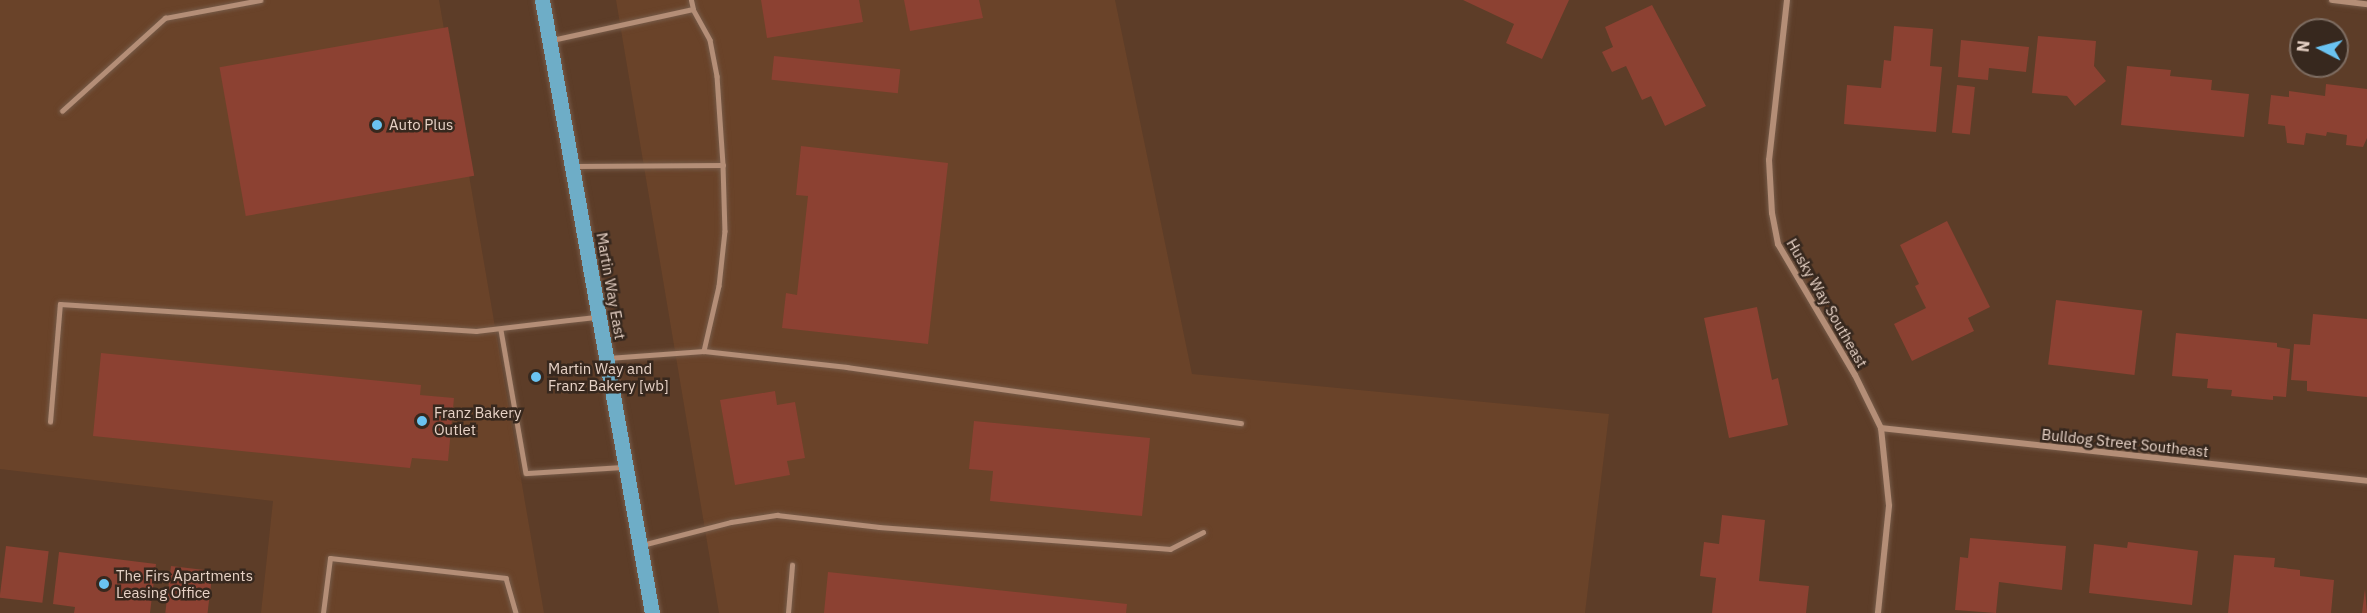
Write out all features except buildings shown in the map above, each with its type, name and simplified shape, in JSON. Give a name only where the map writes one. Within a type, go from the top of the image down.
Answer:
[{"type":"main road","name":"Martin Way East","points":[[542,0],[652,613]]},
{"type":"street","name":"Husky Way Southeast","points":[[1787,0],[1769,160],[1772,213],[1778,244],[1855,375],[1881,428],[1888,506],[1878,613]]},
{"type":"street","points":[[2332,0],[2367,4]]},
{"type":"street","name":"Bulldog Street Southeast","points":[[1881,428],[2367,481]]},
{"type":"lane","points":[[62,111],[165,18],[260,0]]},
{"type":"lane","points":[[691,0],[693,9],[710,40],[717,76],[723,165],[725,231],[718,286],[704,351]]},
{"type":"lane","points":[[550,40],[693,9]]},
{"type":"lane","points":[[572,166],[723,165]]},
{"type":"lane","points":[[50,422],[60,304],[501,330],[598,317]]},
{"type":"lane","points":[[501,330],[526,474],[625,467]]},
{"type":"lane","points":[[605,358],[704,351],[847,367],[1241,423]]},
{"type":"lane","points":[[640,545],[730,522],[777,515],[879,527],[1170,549],[1203,532]]},
{"type":"lane","points":[[323,613],[330,558],[506,578],[516,613]]},
{"type":"lane","points":[[788,613],[792,565]]},
{"type":"shaded area","points":[[0,0],[439,0],[544,613],[261,613],[273,501],[0,469]]},
{"type":"shaded area","points":[[616,0],[1115,0],[1192,374],[1609,414],[1585,613],[719,613]]},
{"type":"place","name":"Auto Plus","points":[[377,125]]},
{"type":"place","name":"Martin Way and Franz Bakery [wb]","points":[[536,377]]},
{"type":"place","name":"Franz Bakery Outlet","points":[[422,421]]},
{"type":"place","name":"The Firs Apartments Leasing Office","points":[[104,584]]}]
